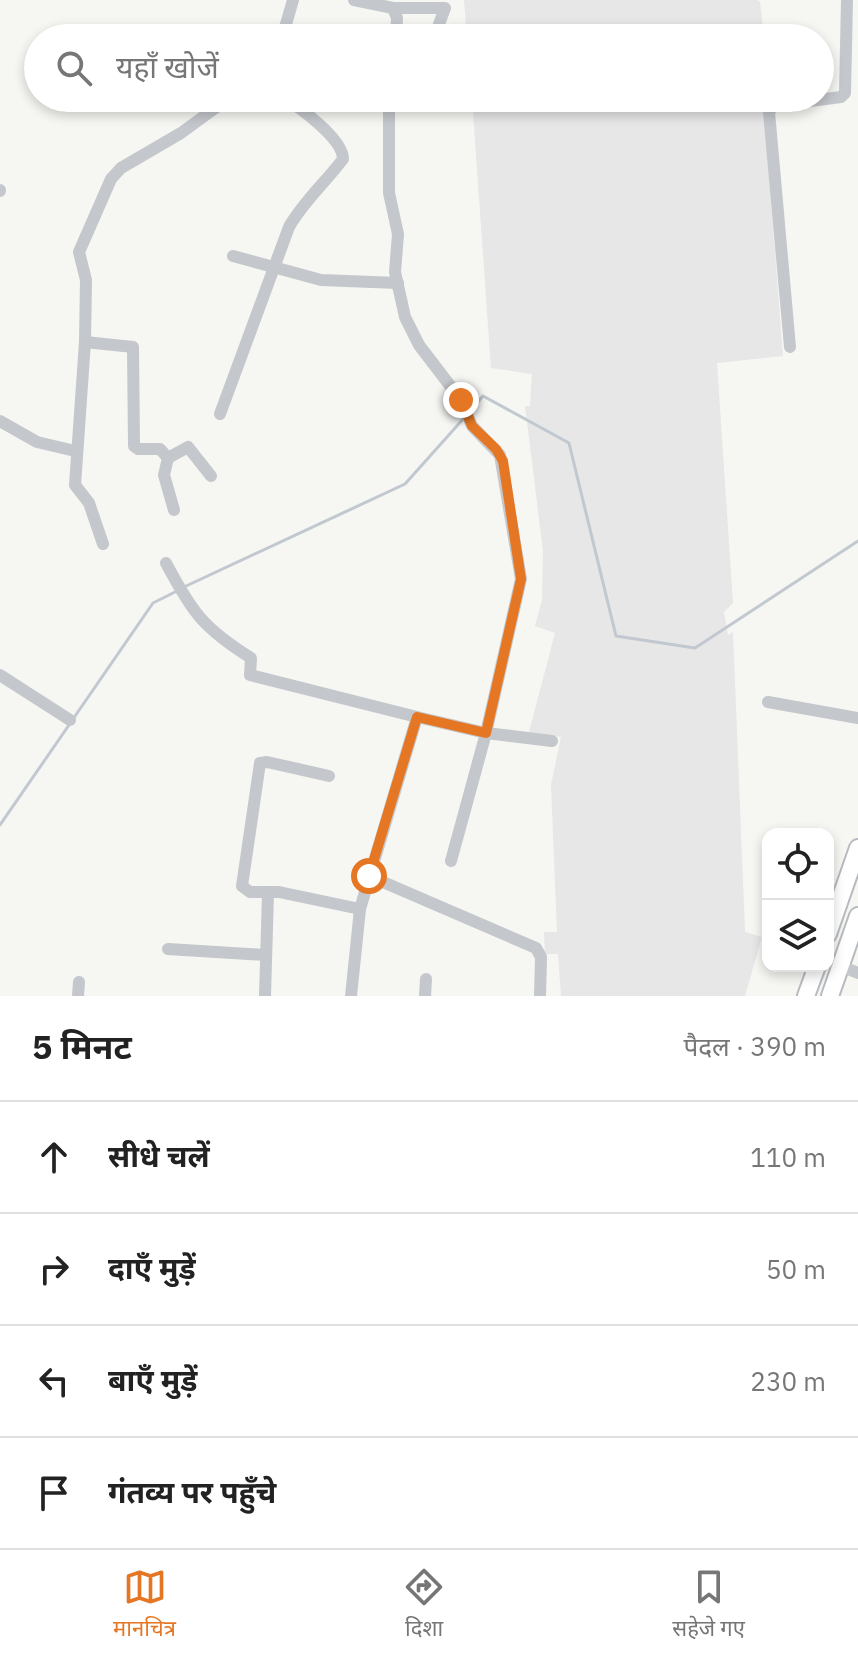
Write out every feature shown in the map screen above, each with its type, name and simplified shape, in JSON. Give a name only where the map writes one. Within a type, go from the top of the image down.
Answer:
[{"type":"main road","points":[[834,917],[858,848]]},
{"type":"main road","points":[[834,964],[858,916]]},
{"type":"main road","points":[[806,996],[815,972]]},
{"type":"main road","points":[[830,996],[833,972]]},
{"type":"street","points":[[286,24],[293,0]]},
{"type":"street","points":[[354,0],[393,8],[445,8],[439,24]]},
{"type":"street","points":[[834,98],[845,93],[847,0]]},
{"type":"street","points":[[393,8],[397,24]]},
{"type":"street","points":[[103,544],[89,503],[75,487],[75,451],[85,342],[86,280],[79,252],[111,179],[121,168],[181,133],[210,112]]},
{"type":"street","points":[[220,414],[273,270],[301,206],[323,187],[344,155],[306,112]]},
{"type":"street","points":[[389,112],[389,193],[398,234],[394,265],[412,335],[461,400],[472,426],[496,449],[504,466],[521,585],[486,733],[451,861]]},
{"type":"street","points":[[769,112],[790,347]]},
{"type":"street","points":[[233,256],[273,270],[345,284],[398,283]]},
{"type":"street","points":[[85,342],[133,347],[134,446],[138,449],[160,449],[168,458]]},
{"type":"street","points":[[0,421],[37,442],[75,451]]},
{"type":"street","points":[[174,510],[164,475],[168,458],[188,447],[211,476]]},
{"type":"street","points":[[166,563],[193,613],[215,635],[251,658],[250,675],[486,733],[552,741]]},
{"type":"street","points":[[0,675],[70,720]]},
{"type":"street","points":[[768,702],[858,718]]},
{"type":"street","points":[[351,996],[360,909],[417,717]]},
{"type":"street","points":[[329,776],[260,763],[241,883],[245,890],[283,893],[360,909]]},
{"type":"street","points":[[369,876],[536,948],[541,957],[540,996]]},
{"type":"street","points":[[265,996],[268,893]]},
{"type":"street","points":[[168,949],[266,955]]},
{"type":"street","points":[[834,964],[858,973]]},
{"type":"street","points":[[425,996],[426,979]]},
{"type":"street","points":[[78,996],[79,982]]},
{"type":"shaded area","points":[[464,0],[757,0],[760,2],[762,24],[466,24]]},
{"type":"shaded area","points":[[473,112],[764,112],[783,356],[717,363],[733,603],[724,612],[728,635],[733,632],[745,932],[762,937],[745,996],[561,996],[558,954],[545,954],[544,932],[557,932],[551,785],[561,737],[529,732],[555,633],[535,626],[542,600],[543,551],[525,406],[530,406],[532,374],[491,368]]},
{"type":"waterway","points":[[469,412],[483,396],[569,443],[616,636],[695,648],[858,541]]},
{"type":"waterway","points":[[184,587],[405,484],[464,418]]},
{"type":"waterway","points":[[73,719],[153,603],[177,591]]},
{"type":"waterway","points":[[0,825],[69,725]]},
{"type":"route","points":[[369,876],[417,717],[486,733],[512,610],[521,585],[503,461],[496,449],[472,426],[461,400]]}]
